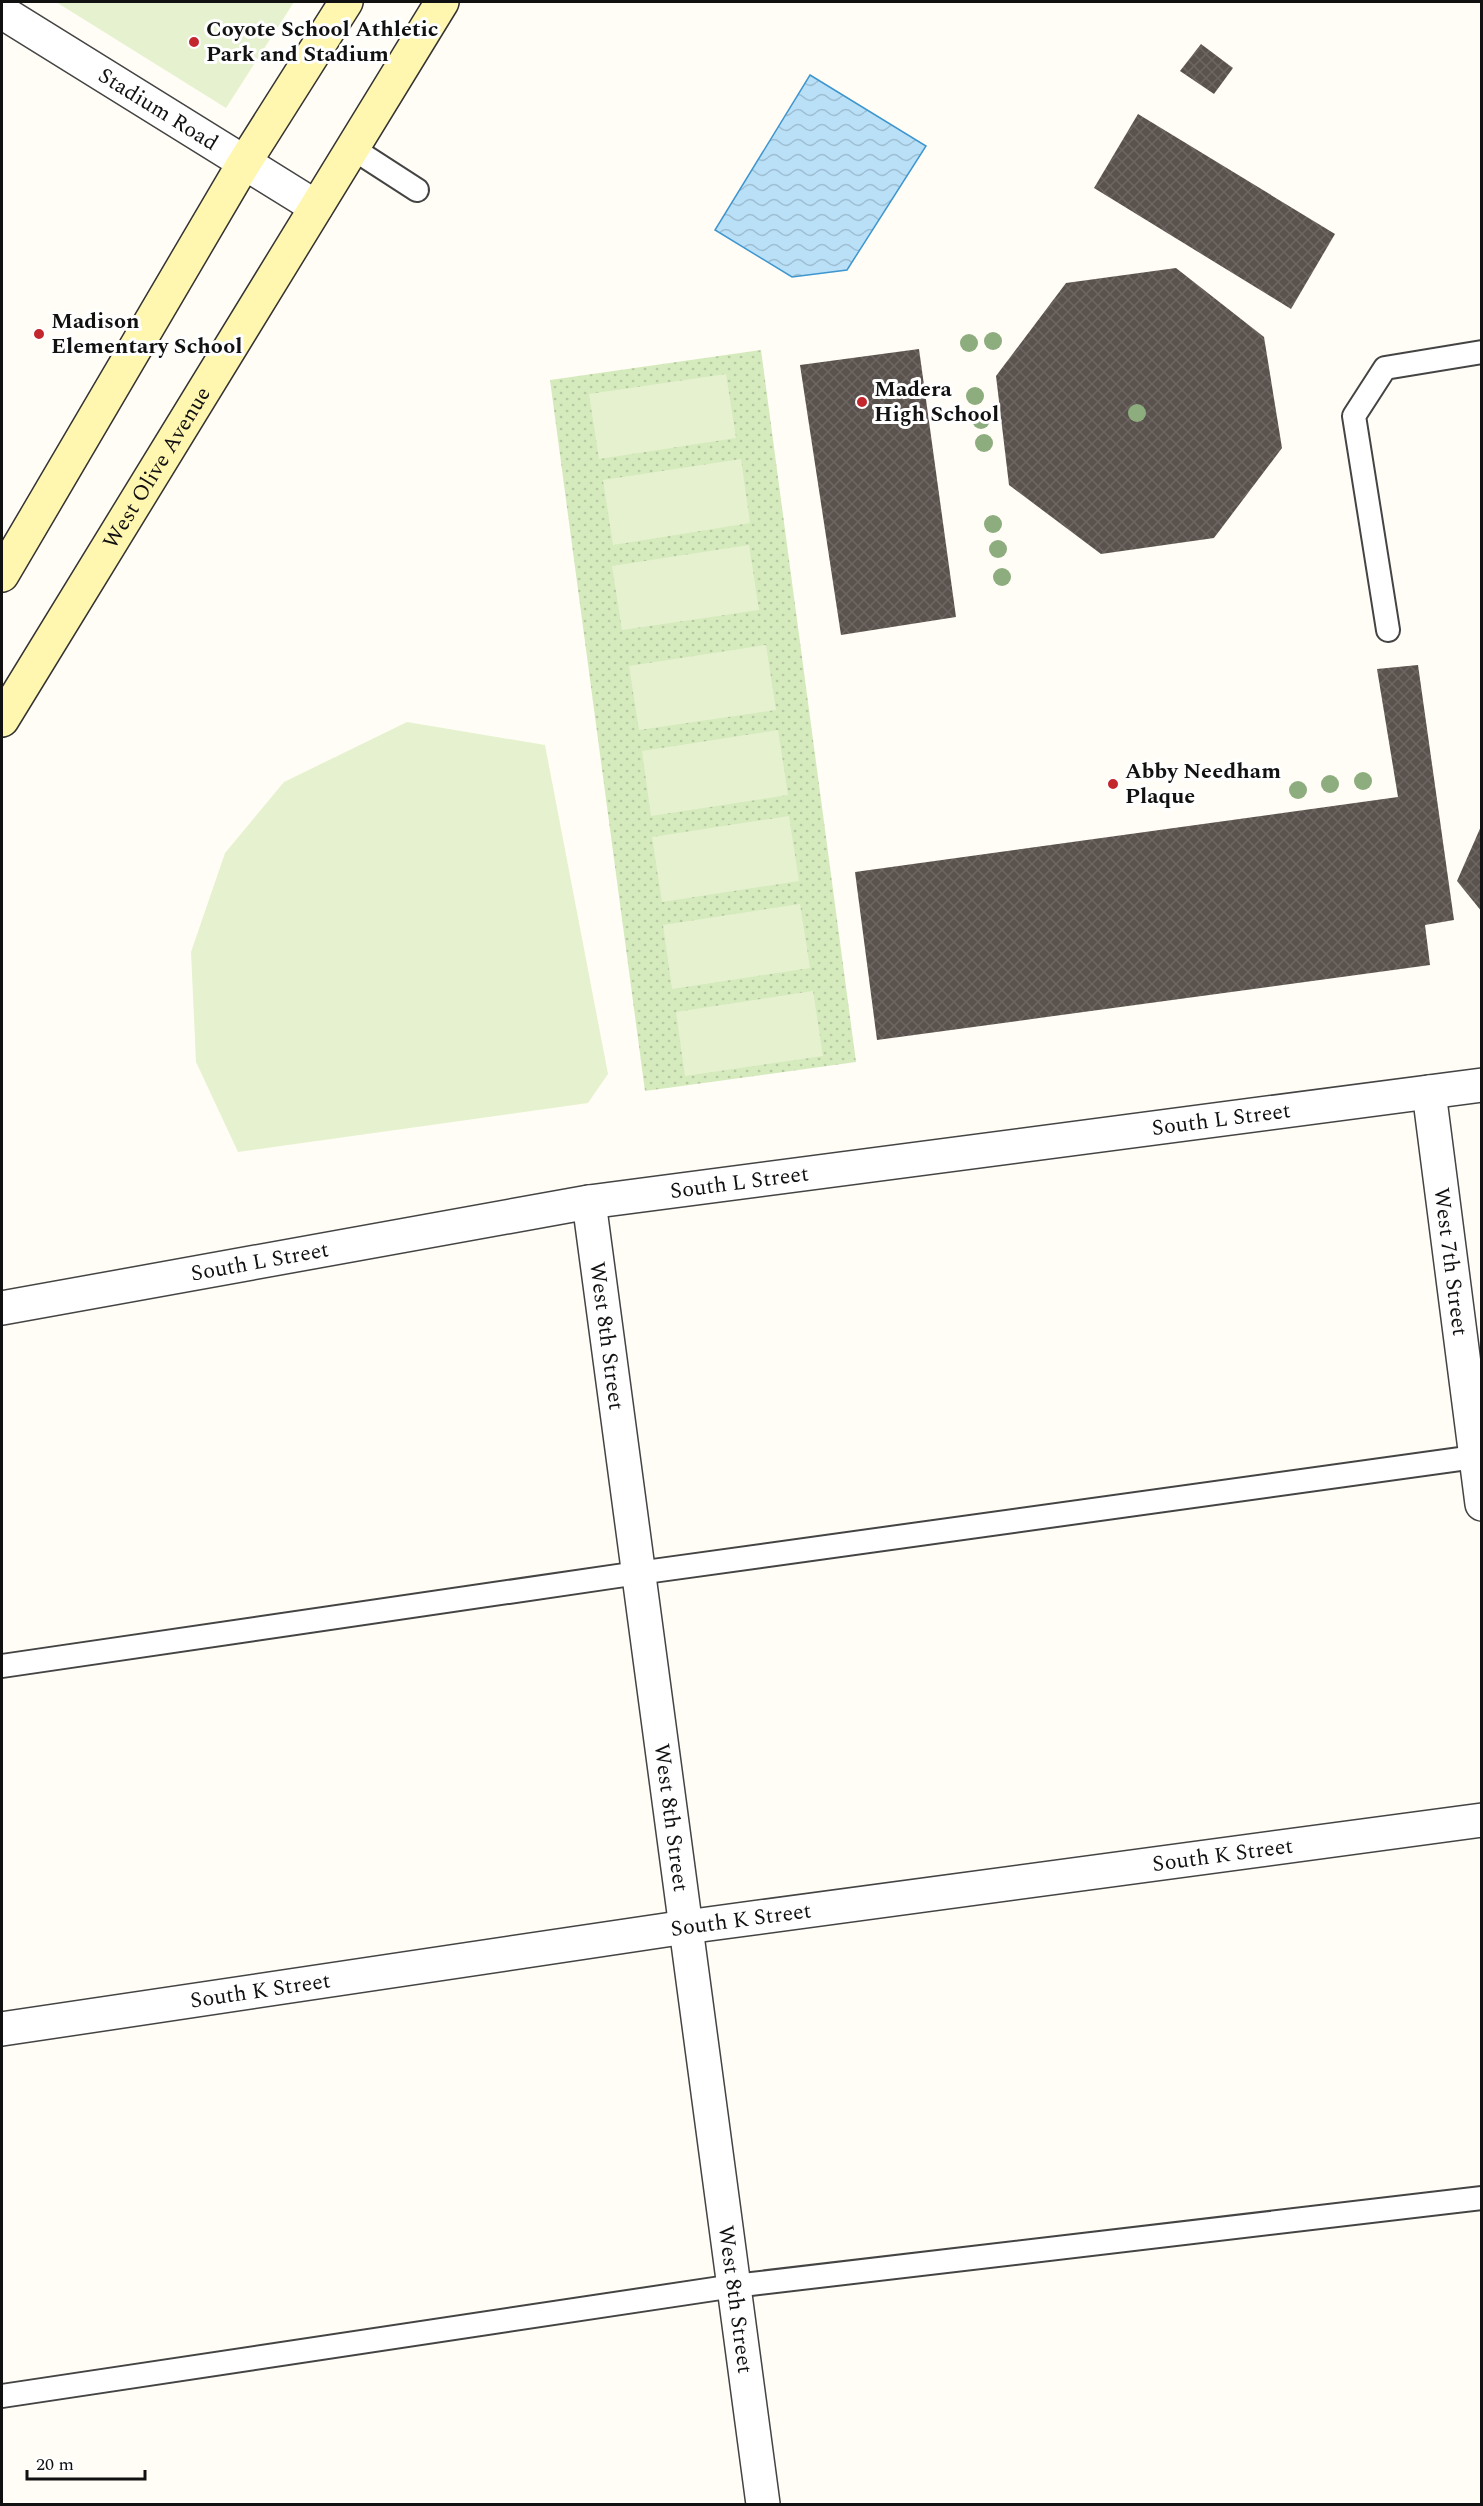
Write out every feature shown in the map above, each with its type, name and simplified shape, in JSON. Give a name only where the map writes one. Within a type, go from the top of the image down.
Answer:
[{"type":"main road","points":[[2,575],[245,163],[346,2]]},
{"type":"main road","name":"West Olive Avenue","points":[[2,720],[442,2]]},
{"type":"street","name":"Stadium Road","points":[[2,12],[316,207]]},
{"type":"street","name":"South L Street","points":[[2,1308],[589,1202],[1482,1084]]},
{"type":"street","name":"West 7th Street","points":[[1429,1092],[1479,1457],[1482,1504]]},
{"type":"street","name":"West 8th Street","points":[[589,1202],[763,2505]]},
{"type":"street","name":"South K Street","points":[[2,2029],[686,1927],[1482,1821]]},
{"type":"lane","points":[[352,148],[417,190]]},
{"type":"lane","points":[[1388,630],[1354,416],[1385,369],[1482,352]]},
{"type":"lane","points":[[2,1666],[638,1573],[1479,1457]]},
{"type":"lane","points":[[2,2396],[734,2286],[1482,2198]]},
{"type":"green space","name":"Coyote School Athletic Park and Stadium","points":[[56,2],[294,2],[226,108]]},
{"type":"green space","points":[[761,350],[856,1062],[645,1091],[550,380]]},
{"type":"green space","points":[[726,374],[736,438],[599,459],[589,394]]},
{"type":"green space","points":[[741,459],[750,523],[613,545],[603,480]]},
{"type":"green space","points":[[749,545],[759,610],[622,630],[612,566]]},
{"type":"green space","points":[[766,645],[776,710],[639,730],[629,666]]},
{"type":"green space","points":[[407,722],[545,745],[608,1074],[588,1103],[238,1152],[196,1062],[191,952],[225,853],[284,782]]},
{"type":"green space","points":[[778,730],[788,795],[651,816],[642,751]]},
{"type":"green space","points":[[789,816],[799,881],[662,902],[652,837]]},
{"type":"green space","points":[[800,904],[810,968],[672,989],[663,925]]},
{"type":"green space","points":[[813,991],[823,1056],[685,1076],[676,1012]]},
{"type":"water","points":[[810,75],[926,146],[847,270],[792,277],[715,230]]},
{"type":"building","points":[[1201,44],[1233,68],[1214,94],[1180,71]]},
{"type":"building","points":[[1138,114],[1335,234],[1291,309],[1094,188]]},
{"type":"building","points":[[1176,268],[1264,337],[1282,448],[1214,538],[1101,554],[1009,485],[996,376],[1066,283]]},
{"type":"building","points":[[919,349],[956,617],[841,635],[800,365]]},
{"type":"building","points":[[1418,665],[1454,920],[1425,925],[1430,965],[877,1040],[855,872],[1398,797],[1377,669]]},
{"type":"building","points":[[1482,824],[1482,912],[1457,881]]},
{"type":"place","name":"Coyote School Athletic Park and Stadium","points":[[194,42]]},
{"type":"place","name":"Madison Elementary School","points":[[39,334]]},
{"type":"place","name":"Madera High School","points":[[862,402]]},
{"type":"place","name":"Abby Needham Plaque","points":[[1113,784]]}]
